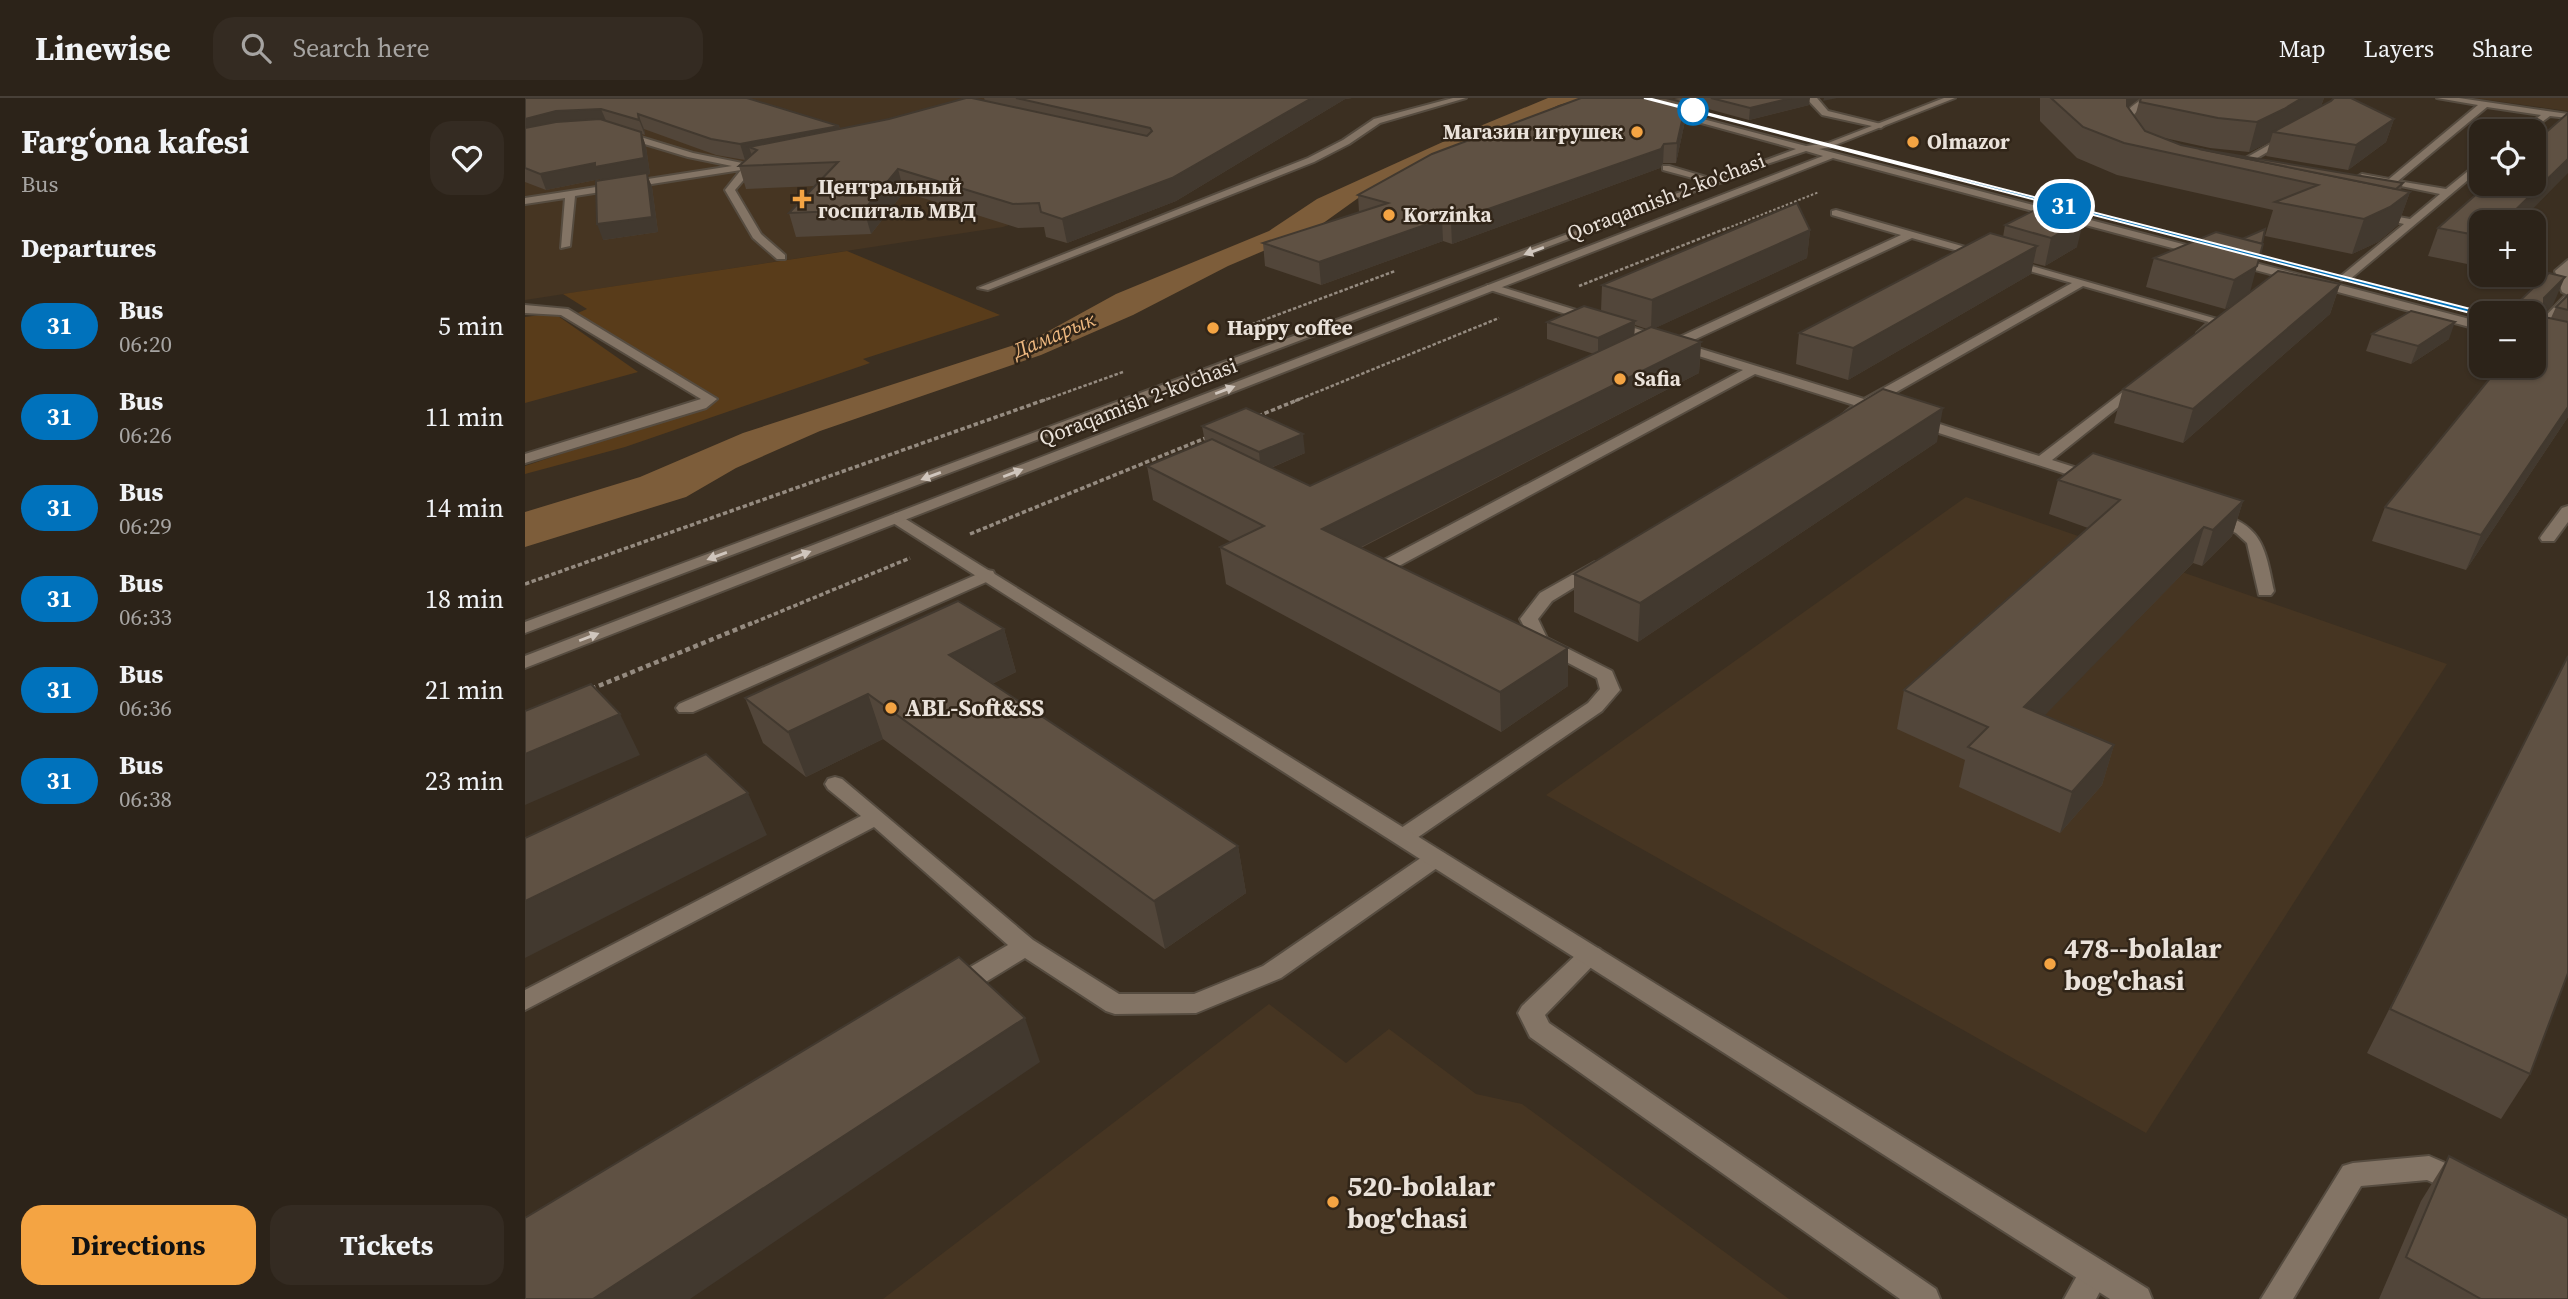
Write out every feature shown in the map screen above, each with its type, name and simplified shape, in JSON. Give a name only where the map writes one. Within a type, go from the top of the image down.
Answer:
[{"type":"main road","points":[[984,288],[1311,160],[1346,142],[1377,121],[1462,98]]},
{"type":"main road","points":[[1614,98],[1804,149],[1829,150],[2457,307]]},
{"type":"main road","points":[[1646,98],[2469,323]]},
{"type":"main road","points":[[1665,103],[1682,99],[1715,98]]},
{"type":"main road","points":[[1812,98],[1825,113],[1881,125]]},
{"type":"main road","name":"Qoraqamish 2-ko'chasi","points":[[525,662],[1491,287],[1951,98]]},
{"type":"main road","points":[[2133,138],[2125,122],[2130,110],[2151,98]]},
{"type":"main road","points":[[2441,98],[2486,104]]},
{"type":"main road","points":[[2540,119],[2548,113]]},
{"type":"main road","points":[[607,129],[691,155],[749,167]]},
{"type":"main road","points":[[2249,159],[2297,133]]},
{"type":"main road","name":"Qoraqamish 2-ko'chasi","points":[[525,628],[1804,149]]},
{"type":"main road","points":[[2237,157],[2262,161]]},
{"type":"main road","points":[[525,201],[775,161]]},
{"type":"main road","points":[[749,167],[730,190],[757,236],[781,257]]},
{"type":"main road","points":[[1667,168],[1718,182]]},
{"type":"main road","points":[[2345,278],[2469,174]]},
{"type":"main road","points":[[2353,175],[2446,192]]},
{"type":"main road","points":[[565,246],[570,194]]},
{"type":"main road","points":[[2358,211],[2411,222]]},
{"type":"main road","points":[[1836,213],[2082,282],[2223,318],[2187,345]]},
{"type":"main road","points":[[1674,344],[1912,233]]},
{"type":"main road","points":[[2568,263],[2561,271],[2568,292]]},
{"type":"main road","points":[[2274,287],[2294,277]]},
{"type":"main road","points":[[1830,426],[2082,282]]},
{"type":"main road","points":[[1491,287],[2104,482]]},
{"type":"main road","points":[[2546,325],[2568,299]]},
{"type":"main road","points":[[525,309],[564,312],[709,399],[701,405],[525,459]]},
{"type":"main road","points":[[2546,334],[2554,332]]},
{"type":"main road","points":[[1396,585],[1373,573],[1754,369]]},
{"type":"main road","points":[[2041,461],[2156,370]]},
{"type":"main road","points":[[2193,510],[2246,532],[2259,548],[2265,591]]},
{"type":"main road","points":[[2548,538],[2568,511]]},
{"type":"main road","points":[[896,518],[2137,1299]]},
{"type":"main road","points":[[1403,837],[1595,707],[1610,690],[1605,675],[1541,641],[1527,629],[1529,619],[1546,597],[1605,562]]},
{"type":"main road","points":[[687,568],[715,588]]},
{"type":"main road","points":[[686,708],[987,576]]},
{"type":"main road","points":[[835,784],[1025,946],[1115,1004],[1196,1003],[1272,972],[1436,858]]},
{"type":"main road","points":[[525,1001],[876,817]]},
{"type":"main road","points":[[941,997],[1025,946]]},
{"type":"main road","points":[[1591,955],[1531,1013],[1539,1030],[1925,1299]]},
{"type":"main road","points":[[2276,1299],[2353,1175],[2429,1168],[2487,1196]]},
{"type":"main road","points":[[2079,1299],[2095,1273]]},
{"type":"lane","points":[[2392,181],[2486,104],[2568,116]]},
{"type":"path","points":[[1258,416],[1829,188]]},
{"type":"path","points":[[1216,338],[1262,318],[1405,267]]},
{"type":"path","points":[[525,584],[1126,371]]},
{"type":"path","points":[[588,690],[1207,437]]},
{"type":"shaded area","name":"Центральный госпиталь МВД","points":[[525,98],[1288,98],[1155,170],[1003,227],[525,300]]},
{"type":"shaded area","points":[[2474,98],[2568,98],[2568,111]]},
{"type":"shaded area","points":[[847,251],[1000,315],[863,359],[870,363],[625,447],[525,474],[525,466],[714,403],[573,315],[587,309],[563,294]]},
{"type":"shaded area","points":[[548,314],[558,316],[638,372],[525,403],[525,317]]},
{"type":"shaded area","name":"478--bolalar bog'chasi","points":[[1966,497],[2447,664],[2146,1133],[1546,795]]},
{"type":"shaded area","name":"520-bolalar bog'chasi","points":[[1269,1004],[1346,1063],[1389,1029],[1476,1094],[1522,1104],[1789,1299],[883,1299]]},
{"type":"water","name":"Дамарык","points":[[1548,98],[1584,98],[1559,105],[1361,196],[1315,229],[1228,266],[1133,315],[1041,355],[820,431],[736,468],[686,497],[525,547],[525,512],[640,477],[743,433],[1036,338],[1116,294],[1269,231],[1317,199]]},
{"type":"building","points":[[525,98],[747,98],[839,126],[740,144],[711,139],[638,114],[639,120],[601,109],[556,111],[525,119]]},
{"type":"building","points":[[966,98],[1147,136],[1152,131],[1150,128],[1016,98],[1312,98],[1172,178],[1062,219],[1041,212],[1039,203],[1013,204],[898,169],[864,210],[789,213],[838,162],[739,166],[757,150],[749,147],[889,119]]},
{"type":"building","points":[[1581,98],[1666,98],[1686,103],[1677,143],[1664,144],[1661,149],[1451,222],[1442,219],[1319,262],[1263,243],[1388,203],[1358,195],[1432,154]]},
{"type":"building","points":[[1711,98],[1791,98],[1750,108]]},
{"type":"building","points":[[2051,98],[2127,98],[2127,106],[2145,131],[2181,145],[2410,192],[2390,207],[2364,219],[2275,202],[2318,185],[2124,143],[2083,127]]},
{"type":"building","points":[[2141,98],[2302,98],[2257,122],[2218,118],[2140,102]]},
{"type":"building","points":[[2334,98],[2351,98],[2394,119],[2356,145],[2273,132],[2331,101]]},
{"type":"building","points":[[2568,113],[2568,159],[2546,180],[2546,132]]},
{"type":"building","points":[[600,119],[641,132],[644,158],[595,167],[595,163],[540,174],[525,168],[525,128],[556,122]]},
{"type":"building","points":[[2199,149],[2403,183],[2396,189]]},
{"type":"building","points":[[647,173],[652,217],[597,224],[596,181]]},
{"type":"building","points":[[2474,196],[2530,196],[2515,210],[2469,210],[2469,234],[2438,228]]},
{"type":"building","points":[[1797,203],[1810,230],[1652,300],[1602,285]]},
{"type":"building","points":[[2039,208],[2084,219],[2051,238],[2005,225]]},
{"type":"building","points":[[2265,229],[2262,244],[2242,239]]},
{"type":"building","points":[[2216,232],[2263,244],[2257,266],[2234,280],[2154,258]]},
{"type":"building","points":[[1990,233],[2037,246],[1853,348],[1799,333]]},
{"type":"building","points":[[2278,271],[2340,284],[2193,409],[2123,389]]},
{"type":"building","points":[[2549,273],[2565,277],[2544,301],[2520,301],[2534,287],[2546,287],[2546,276]]},
{"type":"building","points":[[2568,295],[2568,310],[2556,307]]},
{"type":"building","points":[[1584,306],[1635,321],[1598,338],[1547,322]]},
{"type":"building","points":[[2411,311],[2455,322],[2418,346],[2372,334]]},
{"type":"building","points":[[2546,317],[2568,322],[2568,407],[2481,535],[2385,507],[2490,378],[2546,378]]},
{"type":"building","points":[[1651,327],[1701,342],[1322,529],[1568,648],[1500,692],[1220,547],[1264,526],[1147,466],[1212,439],[1310,486]]},
{"type":"building","points":[[1883,389],[1943,408],[1640,603],[1574,574]]},
{"type":"building","points":[[1246,408],[1303,434],[1259,452],[1202,426]]},
{"type":"building","points":[[2093,453],[2243,501],[2213,530],[2204,527],[2024,707],[2114,745],[2072,792],[1968,747],[1988,727],[1904,690],[2120,500],[2058,480]]},
{"type":"building","points":[[958,601],[1004,629],[949,655],[1238,846],[1154,901],[868,694],[788,732],[745,698]]},
{"type":"building","points":[[2568,656],[2568,973],[2530,1074],[2390,1009]]},
{"type":"building","points":[[591,684],[620,714],[525,754],[525,711]]},
{"type":"building","points":[[706,754],[748,793],[525,901],[525,838]]},
{"type":"building","points":[[959,957],[1025,1018],[593,1299],[525,1299],[525,1218]]},
{"type":"building","points":[[2449,1156],[2568,1218],[2568,1299],[2481,1299],[2406,1257]]},
{"type":"bus line","name":"31","points":[[1646,98],[2469,310]]},
{"type":"place","name":"Магазин игрушек","points":[[1637,132]]},
{"type":"place","name":"Olmazor","points":[[1913,142]]},
{"type":"place","name":"Центральный госпиталь МВД","points":[[802,199]]},
{"type":"place","name":"Korzinka","points":[[1389,215]]},
{"type":"place","name":"Happy coffee","points":[[1213,328]]},
{"type":"place","name":"Safia","points":[[1620,379]]},
{"type":"place","name":"ABL-Soft&SS","points":[[891,708]]},
{"type":"place","name":"478--bolalar bog'chasi","points":[[2050,964]]},
{"type":"place","name":"520-bolalar bog'chasi","points":[[1333,1202]]}]
